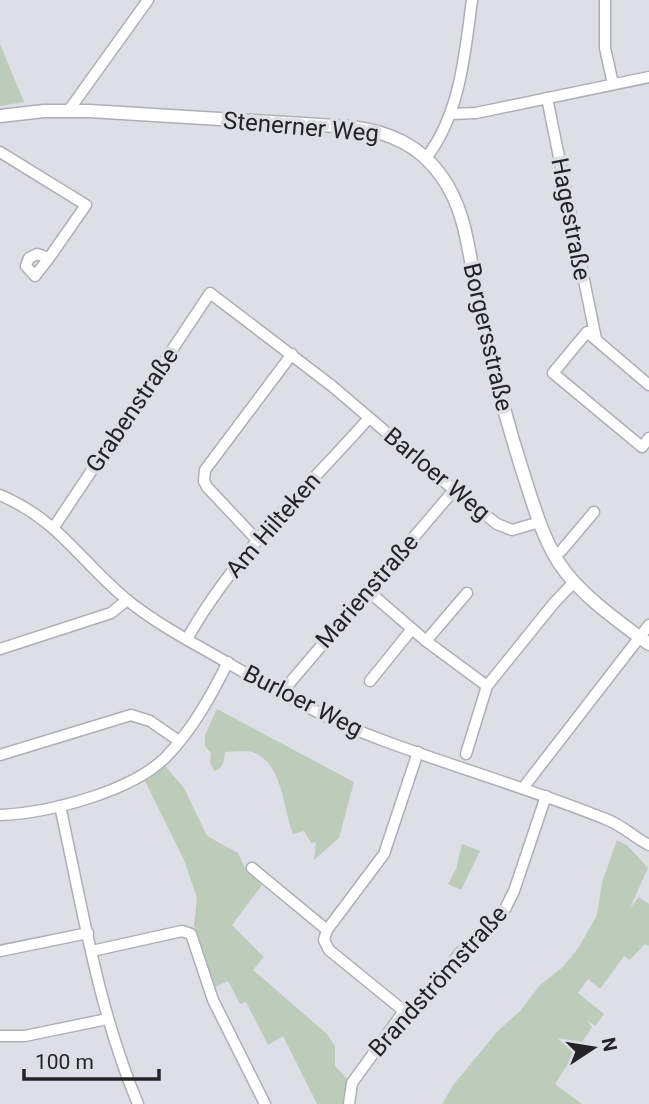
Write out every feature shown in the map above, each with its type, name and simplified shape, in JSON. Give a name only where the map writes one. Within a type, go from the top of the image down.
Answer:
[{"type":"street","points":[[69,110],[148,0]]},
{"type":"street","points":[[426,158],[439,141],[450,114],[461,71],[472,0]]},
{"type":"street","points":[[605,0],[605,48],[613,84]]},
{"type":"street","points":[[450,114],[476,113],[649,77]]},
{"type":"street","name":"Hagestraße","points":[[547,98],[596,339]]},
{"type":"street","name":"Stenerner Weg","points":[[0,116],[69,110],[377,130],[406,142],[426,158]]},
{"type":"street","points":[[0,152],[86,205],[49,258]]},
{"type":"street","name":"Borgersstraße","points":[[426,158],[442,177],[459,213],[510,435],[540,522]]},
{"type":"street","name":"Barloer Weg","points":[[210,292],[292,354],[454,491],[505,528],[517,529],[540,522]]},
{"type":"street","name":"Grabenstraße","points":[[54,527],[210,292]]},
{"type":"street","points":[[647,446],[553,373],[587,332],[649,385]]},
{"type":"street","points":[[257,540],[207,487],[205,470],[292,354]]},
{"type":"street","name":"Am Hilteken","points":[[187,639],[220,586],[257,540],[369,418]]},
{"type":"street","name":"Marienstraße","points":[[282,692],[454,491]]},
{"type":"street","name":"Burloer Weg","points":[[0,495],[54,527],[127,600],[187,639],[282,692],[340,722],[611,821],[646,843],[649,853]]},
{"type":"street","points":[[555,556],[594,512]]},
{"type":"street","points":[[540,522],[555,556],[573,583],[644,641]]},
{"type":"street","points":[[466,754],[487,687],[573,583]]},
{"type":"street","points":[[367,590],[487,687]]},
{"type":"street","points":[[426,640],[467,593]]},
{"type":"street","points":[[0,649],[111,613],[127,600]]},
{"type":"street","points":[[523,788],[644,641],[649,625]]},
{"type":"street","points":[[370,681],[412,629]]},
{"type":"street","points":[[0,815],[61,806],[116,788],[164,758],[204,708],[228,662]]},
{"type":"street","points":[[0,755],[131,715],[150,721],[179,741]]},
{"type":"street","points":[[404,1011],[329,950],[324,940],[327,930],[384,854],[418,752]]},
{"type":"street","name":"Brandströmstraße","points":[[349,1104],[352,1083],[404,1011],[413,1010],[419,1005],[458,954],[505,909],[514,891],[545,796]]},
{"type":"street","points":[[61,806],[107,1019],[138,1104]]},
{"type":"street","points":[[252,868],[327,930]]},
{"type":"street","points":[[92,951],[182,931],[191,934],[213,1000],[265,1104]]},
{"type":"street","points":[[0,951],[88,933]]},
{"type":"street","points":[[0,1036],[24,1036],[107,1019]]},
{"type":"green space","points":[[0,44],[24,102],[0,106]]},
{"type":"green space","points":[[217,709],[354,782],[339,838],[314,860],[316,842],[311,843],[304,831],[293,834],[276,776],[262,757],[249,751],[225,752],[222,766],[214,771],[210,762],[211,753],[205,746],[205,735]]},
{"type":"green space","points":[[165,766],[184,788],[207,836],[238,853],[244,866],[262,885],[232,925],[264,957],[253,970],[327,1034],[335,1046],[335,1066],[350,1082],[345,1104],[317,1104],[283,1036],[268,1045],[246,1002],[240,1004],[228,981],[213,988],[194,925],[197,898],[184,860],[145,781]]},
{"type":"green space","points":[[617,840],[628,846],[648,868],[630,908],[639,897],[649,904],[649,946],[645,944],[630,960],[624,956],[600,989],[588,979],[578,993],[604,1014],[595,1026],[587,1020],[592,1027],[555,1084],[582,1104],[442,1104],[454,1084],[497,1032],[521,1010],[540,985],[564,966],[579,947],[597,915],[602,882]]},
{"type":"green space","points":[[462,844],[480,851],[461,890],[448,884],[456,869]]}]
